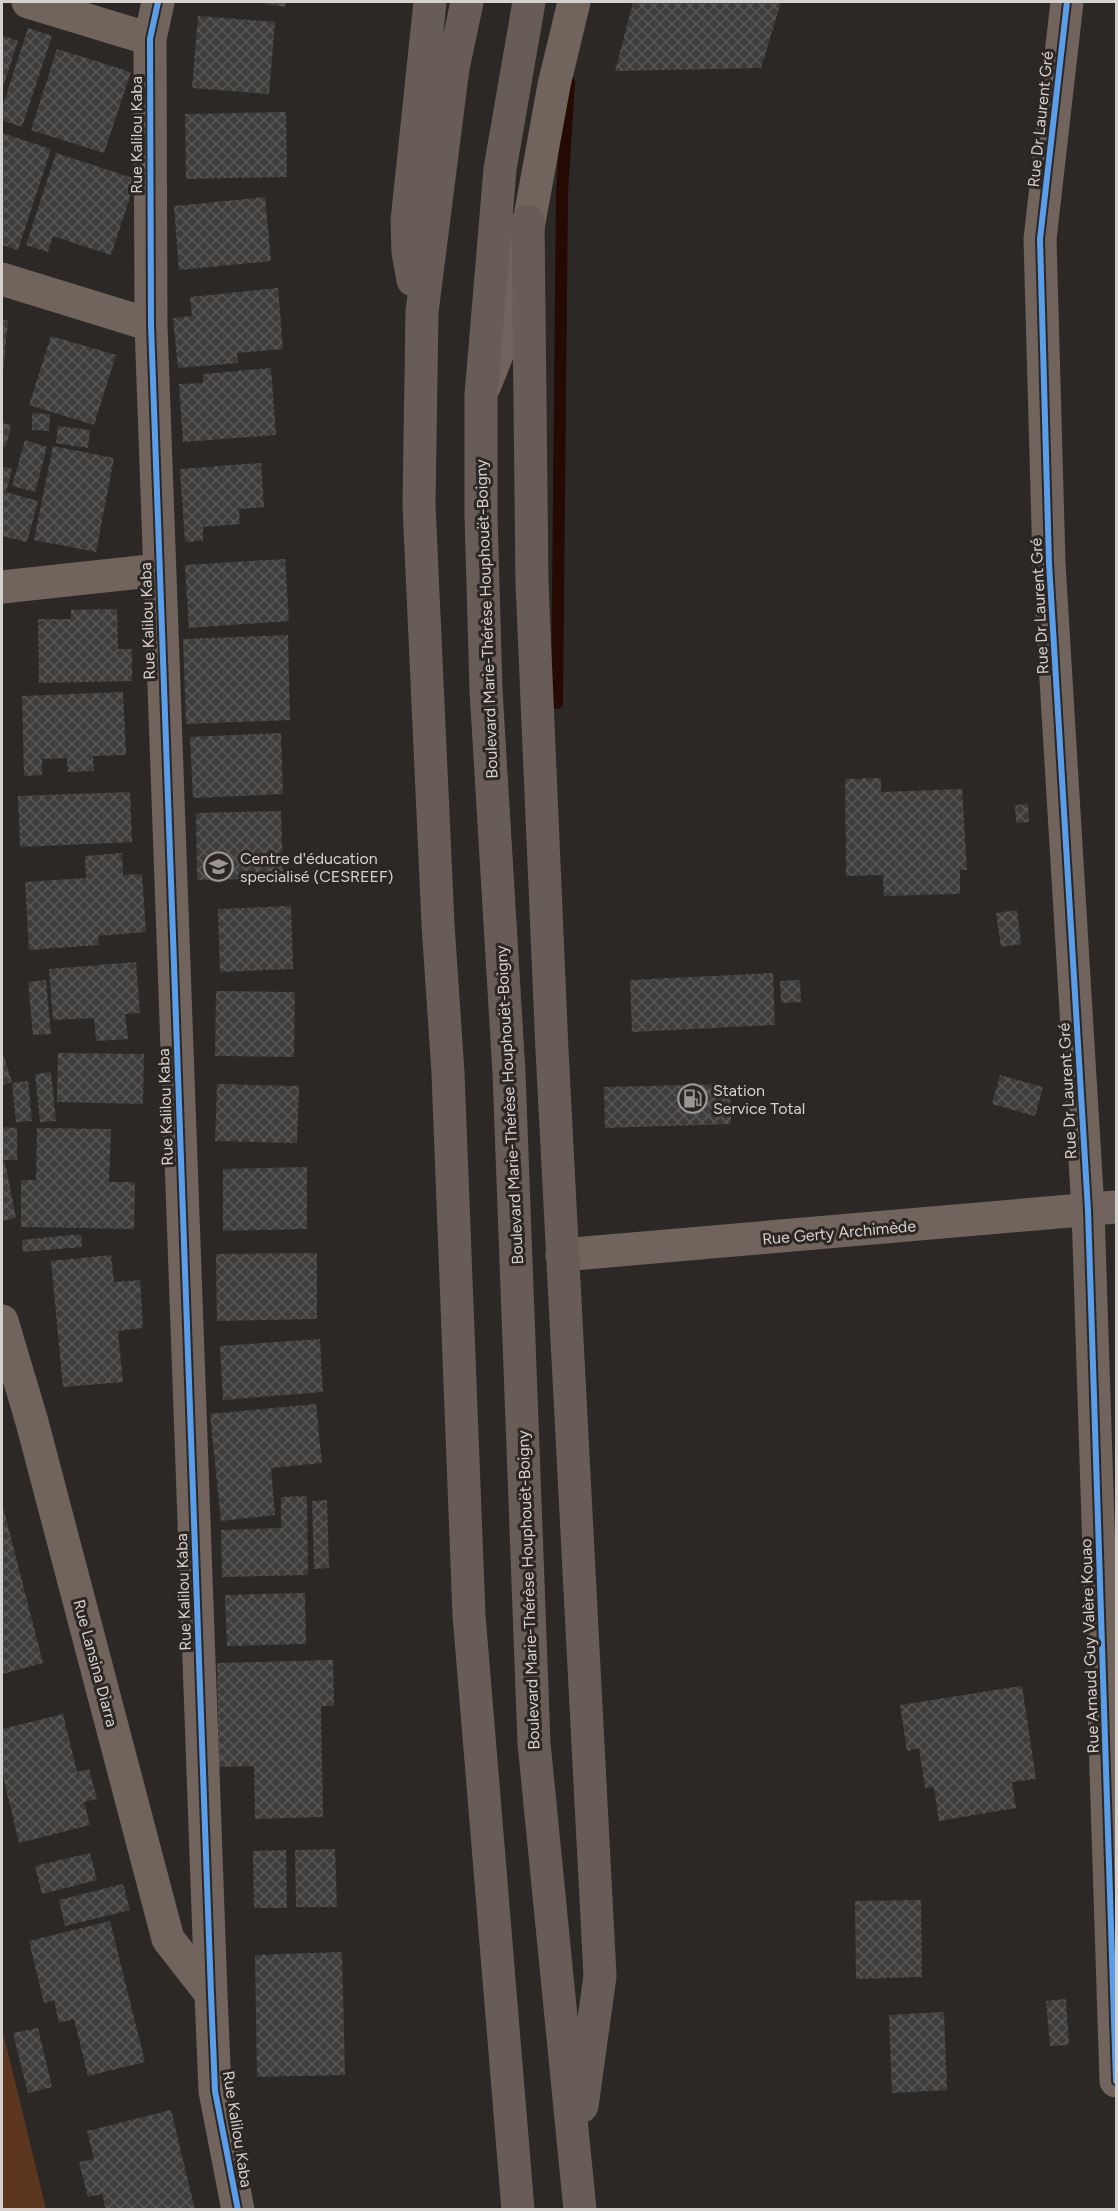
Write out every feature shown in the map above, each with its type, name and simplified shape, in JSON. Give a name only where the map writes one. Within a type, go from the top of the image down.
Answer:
[{"type":"main road","points":[[422,312],[408,252],[406,221],[430,2]]},
{"type":"main road","points":[[467,2],[453,68],[422,312],[419,505],[436,890],[448,1073],[469,1615],[518,2210]]},
{"type":"main road","name":"Boulevard Marie-Thérèse Houphouët-Boigny","points":[[529,2],[500,169],[481,395],[486,690],[509,1073],[533,1732],[580,2210]]},
{"type":"main road","points":[[528,221],[532,583],[562,1255],[600,1976],[574,2158]]},
{"type":"street","points":[[28,2],[150,39]]},
{"type":"street","name":"Rue Kalilou Kaba","points":[[158,2],[150,39],[151,325],[159,570],[215,2091],[238,2210]]},
{"type":"street","points":[[481,395],[502,342],[516,294],[554,85],[574,2]]},
{"type":"street","name":"Rue Dr Laurent Gré","points":[[1067,2],[1040,239],[1050,563],[1102,1209]]},
{"type":"street","points":[[2,279],[151,325]]},
{"type":"street","points":[[2,587],[159,570]]},
{"type":"street","name":"Rue Gerty Archimède","points":[[562,1255],[1102,1209]]},
{"type":"street","name":"Rue Arnaud Guy Valère Kouao","points":[[1102,1209],[1116,2081]]},
{"type":"street","name":"Rue Lansina Diarra","points":[[2,1321],[35,1433],[168,1940],[211,1994]]},
{"type":"shaded area","points":[[2,2028],[46,2209],[2,2209]]},
{"type":"building","points":[[258,2],[286,2],[285,7]]},
{"type":"building","points":[[633,2],[781,2],[761,68],[615,71]]},
{"type":"building","points":[[198,16],[275,22],[269,94],[192,88]]},
{"type":"building","points":[[28,28],[52,36],[22,127],[2,120],[2,108]]},
{"type":"building","points":[[2,35],[18,41],[2,90]]},
{"type":"building","points":[[57,49],[131,72],[104,153],[31,130]]},
{"type":"building","points":[[286,112],[287,177],[186,179],[185,114]]},
{"type":"building","points":[[2,133],[51,149],[18,250],[2,245]]},
{"type":"building","points":[[56,153],[136,179],[111,255],[53,236],[48,252],[26,245]]},
{"type":"building","points":[[265,197],[271,261],[179,270],[174,206]]},
{"type":"building","points":[[278,288],[283,349],[237,353],[238,363],[178,368],[173,318],[192,316],[190,297]]},
{"type":"building","points":[[2,320],[8,320],[3,373],[2,373]]},
{"type":"building","points":[[51,336],[116,355],[94,425],[29,405]]},
{"type":"building","points":[[271,368],[276,435],[183,442],[179,384],[203,383],[203,374]]},
{"type":"building","points":[[32,413],[50,414],[49,431],[32,430]]},
{"type":"building","points":[[2,423],[11,425],[6,447],[2,446]]},
{"type":"building","points":[[58,426],[90,430],[88,448],[56,443]]},
{"type":"building","points":[[25,440],[47,447],[35,492],[12,486]]},
{"type":"building","points":[[53,446],[114,458],[96,552],[34,540]]},
{"type":"building","points":[[261,463],[264,507],[239,509],[240,524],[203,527],[203,541],[185,542],[180,469]]},
{"type":"building","points":[[2,466],[12,469],[6,492],[38,501],[27,542],[2,536]]},
{"type":"building","points":[[285,559],[289,621],[189,628],[185,565]]},
{"type":"building","points":[[117,609],[118,649],[132,649],[132,681],[39,683],[38,619],[71,619],[71,610]]},
{"type":"building","points":[[288,635],[290,720],[186,724],[183,639]]},
{"type":"building","points":[[123,692],[126,755],[93,756],[94,771],[68,772],[67,758],[42,759],[42,775],[24,776],[22,696]]},
{"type":"building","points":[[281,733],[283,794],[193,798],[190,737]]},
{"type":"building","points":[[881,778],[881,792],[962,789],[967,870],[960,870],[960,894],[884,896],[883,875],[846,876],[845,779]]},
{"type":"building","points":[[130,792],[132,842],[20,847],[18,796]]},
{"type":"building","points":[[1028,804],[1029,822],[1016,823],[1015,805]]},
{"type":"building","points":[[281,811],[283,878],[197,880],[196,813]]},
{"type":"building","points":[[122,853],[123,875],[142,874],[146,932],[98,936],[99,945],[29,950],[25,882],[86,878],[85,856]]},
{"type":"building","points":[[291,906],[293,969],[220,972],[218,909]]},
{"type":"building","points":[[1017,910],[1021,944],[1001,947],[996,913]]},
{"type":"building","points":[[136,962],[140,1013],[125,1014],[128,1039],[96,1041],[94,1018],[53,1020],[49,969]]},
{"type":"building","points":[[773,973],[775,1025],[632,1032],[630,980]]},
{"type":"building","points":[[46,980],[51,1034],[33,1035],[28,982]]},
{"type":"building","points":[[800,980],[801,1002],[781,1003],[780,981]]},
{"type":"building","points":[[216,991],[295,992],[294,1057],[215,1056]]},
{"type":"building","points":[[2,1051],[12,1082],[2,1085]]},
{"type":"building","points":[[58,1053],[144,1054],[143,1104],[57,1102]]},
{"type":"building","points":[[51,1072],[56,1121],[40,1122],[35,1074]]},
{"type":"building","points":[[1000,1075],[1043,1087],[1035,1116],[992,1104]]},
{"type":"building","points":[[28,1081],[32,1121],[16,1122],[12,1083]]},
{"type":"building","points":[[217,1084],[299,1086],[297,1143],[215,1141]]},
{"type":"building","points":[[730,1084],[731,1124],[605,1128],[604,1087]]},
{"type":"building","points":[[2,1127],[17,1128],[17,1160],[2,1160]]},
{"type":"building","points":[[37,1128],[111,1129],[109,1182],[135,1182],[134,1229],[21,1227],[21,1180],[36,1180]]},
{"type":"building","points":[[5,1162],[16,1218],[2,1221],[2,1163]]},
{"type":"building","points":[[307,1167],[307,1229],[223,1231],[223,1169]]},
{"type":"building","points":[[81,1234],[82,1247],[23,1252],[22,1240]]},
{"type":"building","points":[[317,1253],[317,1319],[217,1321],[216,1254]]},
{"type":"building","points":[[111,1255],[114,1282],[140,1280],[143,1328],[118,1331],[123,1382],[63,1387],[51,1261]]},
{"type":"building","points":[[320,1339],[323,1392],[223,1400],[220,1346]]},
{"type":"building","points":[[316,1404],[322,1463],[271,1468],[275,1515],[221,1521],[210,1414]]},
{"type":"building","points":[[307,1496],[308,1575],[222,1577],[221,1530],[281,1528],[281,1497]]},
{"type":"building","points":[[327,1500],[329,1568],[314,1569],[312,1501]]},
{"type":"building","points":[[2,1503],[43,1663],[2,1674]]},
{"type":"building","points":[[305,1593],[306,1644],[227,1646],[225,1595]]},
{"type":"building","points":[[333,1660],[334,1706],[321,1706],[323,1817],[255,1819],[254,1766],[219,1767],[217,1663]]},
{"type":"building","points":[[1022,1686],[1036,1779],[1012,1782],[1016,1808],[939,1821],[934,1787],[925,1788],[919,1748],[907,1751],[900,1705]]},
{"type":"building","points":[[63,1714],[77,1772],[89,1769],[97,1799],[84,1802],[90,1825],[19,1843],[2,1772],[2,1729]]},
{"type":"building","points":[[335,1849],[337,1907],[296,1907],[295,1850]]},
{"type":"building","points":[[286,1850],[287,1908],[254,1908],[253,1851]]},
{"type":"building","points":[[90,1853],[97,1880],[42,1894],[35,1866]]},
{"type":"building","points":[[123,1884],[130,1910],[65,1926],[59,1900]]},
{"type":"building","points":[[921,1900],[922,1977],[856,1979],[855,1901]]},
{"type":"building","points":[[110,1921],[145,2062],[88,2076],[74,2019],[59,2023],[54,2000],[44,2003],[29,1941]]},
{"type":"building","points":[[342,1952],[345,2075],[257,2077],[255,1955]]},
{"type":"building","points":[[1066,1999],[1069,2045],[1050,2046],[1046,2001]]},
{"type":"building","points":[[944,2012],[947,2090],[892,2093],[889,2015]]},
{"type":"building","points":[[38,2028],[52,2087],[28,2093],[13,2033]]},
{"type":"building","points":[[171,2110],[195,2210],[106,2210],[102,2194],[88,2197],[79,2162],[94,2159],[87,2131]]},
{"type":"waterway","points":[[557,703],[562,192],[569,82]]},
{"type":"cycle path","points":[[158,2],[150,39],[151,325],[211,1994],[215,2091],[238,2210]]},
{"type":"cycle path","points":[[1067,2],[1040,239],[1049,563],[1088,1210],[1116,2081]]},
{"type":"place","name":"Centre d'éducation specialisé (CESREEF)","points":[[219,867]]},
{"type":"place","name":"Station Service Total","points":[[692,1099]]}]
